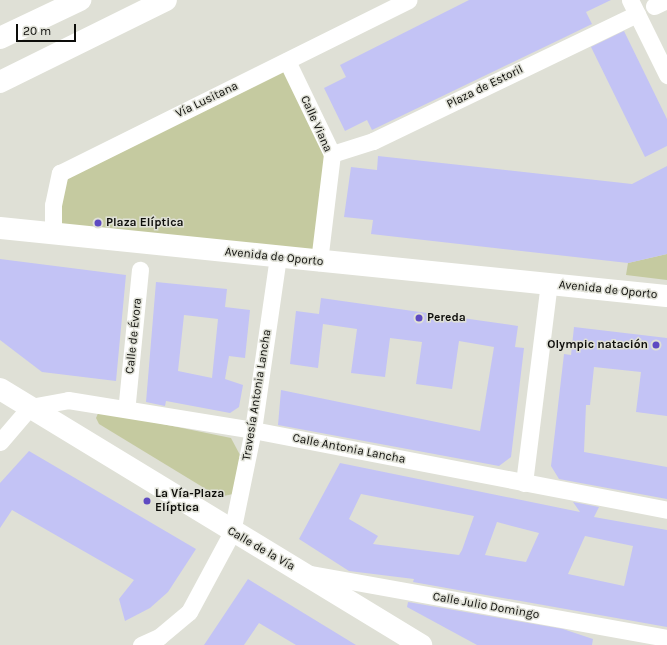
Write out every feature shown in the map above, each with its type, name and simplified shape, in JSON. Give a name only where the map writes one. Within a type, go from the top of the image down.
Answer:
[{"type":"main road","points":[[0,38],[80,0]]},
{"type":"main road","points":[[0,82],[166,0]]},
{"type":"main road","name":"Avenida de Oporto","points":[[0,228],[319,262],[549,283],[667,296]]},
{"type":"main road","name":"Calle de la Vía","points":[[0,389],[232,532],[304,573],[421,645]]},
{"type":"street","name":"Vía Lusitana","points":[[53,233],[53,205],[60,173],[408,0]]},
{"type":"street","points":[[634,7],[667,75]]},
{"type":"street","name":"Plaza de Estoril","points":[[332,154],[373,141],[634,7]]},
{"type":"street","name":"Calle Viana","points":[[287,61],[332,154],[319,262]]},
{"type":"street","name":"Travesía Antonia Lancha","points":[[141,645],[159,637],[189,612],[232,532],[253,430],[278,257]]},
{"type":"street","name":"Calle de Évora","points":[[127,402],[140,270]]},
{"type":"street","name":"Avenida de Oporto","points":[[524,483],[549,283]]},
{"type":"street","name":"Calle Antonia Lancha","points":[[30,407],[68,400],[253,430],[667,510]]},
{"type":"street","points":[[0,442],[30,407]]},
{"type":"street","name":"Calle Julio Domingo","points":[[304,573],[667,638]]},
{"type":"green space","points":[[287,61],[332,154],[319,262],[53,233],[60,173]]},
{"type":"green space","points":[[667,254],[667,280],[626,275],[628,263]]},
{"type":"green space","points":[[99,411],[231,438],[240,455],[233,494],[219,497],[99,424],[96,418]]},
{"type":"building","points":[[469,0],[611,0],[586,12],[592,24],[372,130],[367,120],[345,131],[324,88],[346,77],[340,65]]},
{"type":"building","points":[[624,31],[667,119],[667,146],[645,157],[591,47]]},
{"type":"building","points":[[378,156],[632,184],[667,166],[667,254],[628,263],[371,234],[373,220],[344,217],[351,167],[377,170]]},
{"type":"building","points":[[0,259],[126,275],[116,381],[42,372],[0,340]]},
{"type":"building","points":[[156,282],[227,289],[225,307],[250,310],[245,358],[229,356],[225,379],[243,385],[239,407],[230,413],[166,401],[165,406],[146,402]],"holes":[[[184,315],[218,319],[212,378],[178,371]]]},
{"type":"building","points":[[321,298],[518,326],[515,347],[524,348],[511,457],[499,466],[278,425],[281,390],[480,431],[494,347],[459,341],[452,389],[416,384],[422,342],[390,338],[385,377],[351,373],[357,329],[323,324],[318,368],[290,364],[296,311],[319,314]]},
{"type":"building","points":[[574,327],[667,338],[667,416],[636,412],[641,372],[594,367],[590,405],[586,405],[584,452],[667,467],[667,499],[559,479],[551,466],[564,354],[571,355]]},
{"type":"building","points":[[29,451],[196,549],[168,592],[150,608],[125,621],[119,599],[134,580],[12,510],[0,528],[0,483]]},
{"type":"building","points":[[340,463],[580,512],[573,502],[599,507],[594,517],[667,530],[667,627],[413,582],[414,579],[349,571],[299,539]],"holes":[[[361,494],[474,516],[462,550],[459,555],[373,544],[378,536],[349,519]],[[497,522],[539,533],[526,562],[485,555]],[[585,536],[633,546],[624,586],[568,574]]]},
{"type":"building","points":[[248,579],[356,645],[296,645],[259,623],[244,645],[204,645]]},
{"type":"building","points":[[408,602],[563,629],[593,639],[592,645],[477,645],[407,607]]},
{"type":"place","name":"Plaza Elíptica","points":[[98,223]]},
{"type":"place","name":"Pereda","points":[[419,318]]},
{"type":"place","name":"Olympic natación","points":[[656,345]]},
{"type":"place","name":"La Vía-Plaza Elíptica","points":[[147,501]]}]
